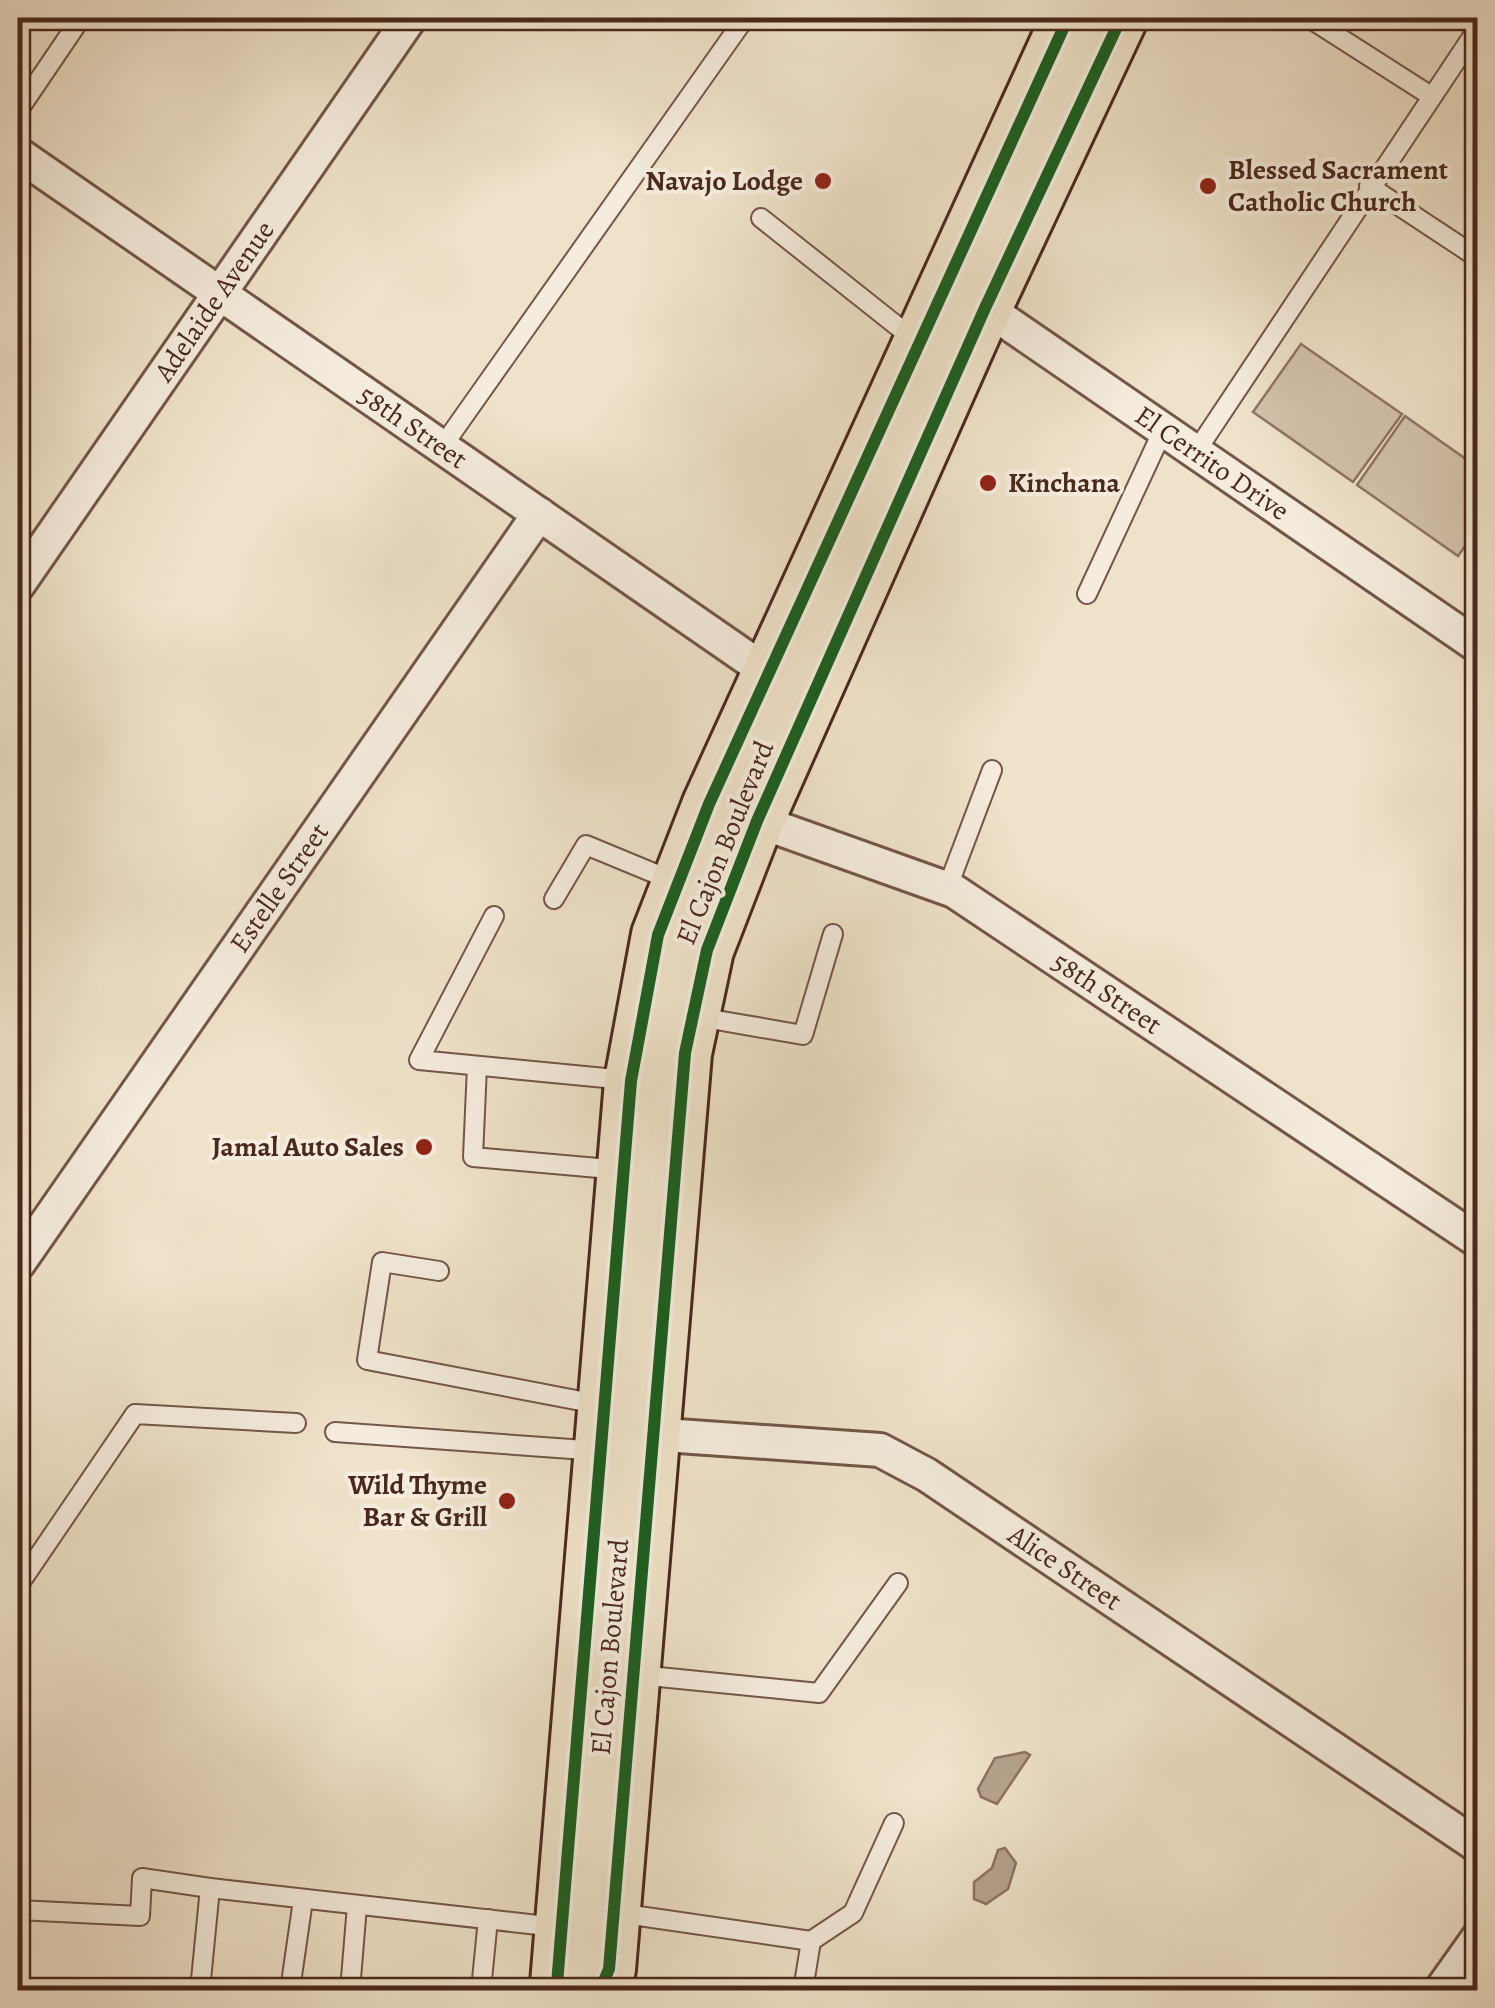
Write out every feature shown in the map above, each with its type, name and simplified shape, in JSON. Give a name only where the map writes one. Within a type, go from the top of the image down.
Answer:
[{"type":"main road","name":"El Cajon Boulevard","points":[[561,1990],[557,1984],[631,1081],[658,935],[708,804],[789,687],[965,294],[1068,18]]},
{"type":"main road","name":"El Cajon Boulevard","points":[[600,1990],[609,1969],[686,1052],[707,950],[757,821],[789,687],[916,342],[965,294],[1121,18]]},
{"type":"street","name":"Adelaide Avenue","points":[[18,585],[410,18]]},
{"type":"street","name":"58th Street","points":[[18,154],[789,687]]},
{"type":"street","name":"El Cerrito Drive","points":[[965,294],[1478,646]]},
{"type":"street","name":"Estelle Street","points":[[18,1264],[539,514]]},
{"type":"street","name":"58th Street","points":[[708,804],[948,888],[1478,1240]]},
{"type":"street","name":"Alice Street","points":[[601,1429],[880,1450],[928,1475],[1478,1846]]},
{"type":"street","points":[[1442,1990],[1478,1938]]},
{"type":"lane","points":[[18,111],[81,18]]},
{"type":"lane","points":[[442,448],[745,18]]},
{"type":"lane","points":[[1309,18],[1431,96]]},
{"type":"lane","points":[[1197,450],[1369,186],[1478,28]]},
{"type":"lane","points":[[1369,186],[1478,258]]},
{"type":"lane","points":[[761,218],[916,342]]},
{"type":"lane","points":[[1087,594],[1164,428]]},
{"type":"lane","points":[[948,888],[992,770]]},
{"type":"lane","points":[[554,899],[586,845],[678,883]]},
{"type":"lane","points":[[494,916],[419,1060],[631,1081]]},
{"type":"lane","points":[[693,1016],[803,1034],[833,934]]},
{"type":"lane","points":[[477,1066],[474,1157],[624,1170]]},
{"type":"lane","points":[[439,1271],[382,1262],[367,1360],[601,1429]]},
{"type":"lane","points":[[18,1586],[135,1414],[296,1423]]},
{"type":"lane","points":[[334,1432],[601,1429]]},
{"type":"lane","points":[[633,1674],[819,1692],[898,1583]]},
{"type":"lane","points":[[614,1913],[811,1942],[852,1913],[894,1823]]},
{"type":"lane","points":[[18,1910],[140,1916],[142,1878],[303,1900],[562,1927]]},
{"type":"lane","points":[[200,1990],[210,1888]]},
{"type":"lane","points":[[290,1990],[303,1900]]},
{"type":"lane","points":[[350,1990],[358,1906]]},
{"type":"lane","points":[[482,1990],[488,1919]]},
{"type":"lane","points":[[803,1990],[811,1942]]},
{"type":"shaded area","points":[[1301,344],[1402,414],[1353,482],[1253,412]]},
{"type":"shaded area","points":[[1405,416],[1477,467],[1477,529],[1458,556],[1357,485]]},
{"type":"shaded area","points":[[1025,1752],[1030,1755],[997,1804],[981,1797],[978,1789],[995,1758]]},
{"type":"shaded area","points":[[1005,1848],[1016,1863],[1008,1889],[986,1904],[974,1899],[974,1882],[992,1868],[998,1850]]},
{"type":"cycle path","points":[[561,1990],[557,1984],[631,1081],[658,935],[709,804],[1068,18]]},
{"type":"cycle path","points":[[600,1990],[609,1969],[685,1053],[707,950],[757,821],[985,308],[1121,18]]},
{"type":"place","name":"Navajo Lodge","points":[[823,181]]},
{"type":"place","name":"Blessed Sacrament Catholic Church","points":[[1208,186]]},
{"type":"place","name":"Kinchana","points":[[988,483]]},
{"type":"place","name":"Jamal Auto Sales","points":[[424,1147]]},
{"type":"place","name":"Wild Thyme Bar & Grill","points":[[507,1501]]}]
